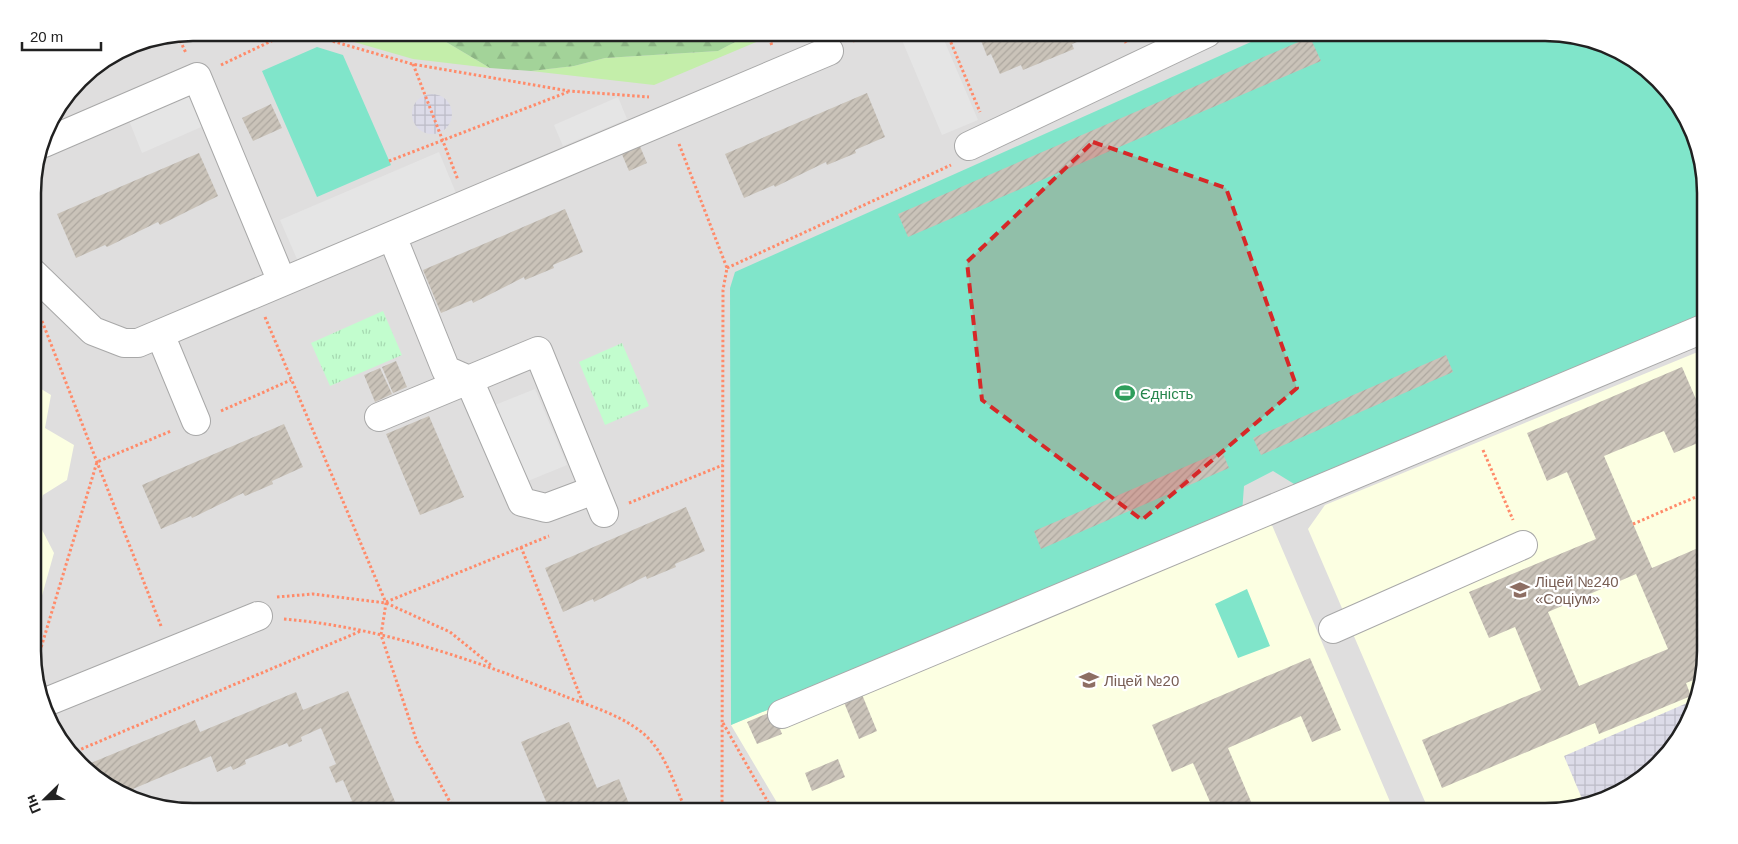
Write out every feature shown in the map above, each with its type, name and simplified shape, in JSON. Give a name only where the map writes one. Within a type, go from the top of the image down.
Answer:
[{"type":"lane","points":[[969,146],[1188,41]]},
{"type":"lane","points":[[42,281],[93,331],[124,343],[138,343],[467,204],[664,108],[829,51]]},
{"type":"lane","points":[[51,140],[197,77],[282,282]]},
{"type":"lane","points":[[379,417],[469,380],[538,351],[599,502],[546,508],[522,502],[469,380],[446,370],[392,236]]},
{"type":"lane","points":[[782,714],[1697,331]]},
{"type":"lane","points":[[160,334],[196,421]]},
{"type":"lane","points":[[1333,629],[1523,545]]},
{"type":"lane","points":[[50,700],[264,607]]},
{"type":"path","points":[[197,77],[270,41]]},
{"type":"path","points":[[334,41],[412,64],[664,108],[727,268],[723,290],[722,803]]},
{"type":"path","points":[[770,41],[772,47]]},
{"type":"path","points":[[951,41],[982,115]]},
{"type":"path","points":[[1124,41],[1128,50]]},
{"type":"path","points":[[412,64],[467,204]]},
{"type":"path","points":[[389,161],[569,91]]},
{"type":"path","points":[[727,268],[950,166],[969,146]]},
{"type":"path","points":[[254,294],[386,603],[382,635],[418,742],[451,803]]},
{"type":"path","points":[[42,322],[161,626],[170,623]]},
{"type":"path","points":[[98,462],[291,380]]},
{"type":"path","points":[[1480,442],[1523,545]]},
{"type":"path","points":[[41,648],[98,462]]},
{"type":"path","points":[[1633,524],[1697,496]]},
{"type":"path","points":[[521,547],[583,703]]},
{"type":"path","points":[[264,607],[313,594],[386,603],[450,632],[493,668]]},
{"type":"path","points":[[264,607],[319,622],[382,635],[493,668],[583,703],[646,735],[661,755],[682,803]]},
{"type":"path","points":[[80,751],[362,631]]},
{"type":"path","points":[[722,721],[768,803]]},
{"type":"highlighted area","points":[[1093,142],[1226,188],[1297,388],[1142,520],[982,400],[967,262]]},
{"type":"shaded area","points":[[194,41],[1544,41],[1574,44],[1603,53],[1637,73],[1665,101],[1685,135],[1692,154],[1695,174],[1697,194],[1697,650],[1692,690],[1685,709],[1676,727],[1659,751],[1629,777],[1593,795],[1574,800],[1554,802],[194,803],[164,800],[135,791],[117,782],[86,758],[62,727],[46,690],[41,650],[42,184],[46,154],[53,135],[62,117],[79,93],[93,79],[117,62],[154,46]]},
{"type":"shaded area","points":[[902,41],[944,41],[978,120],[942,135]]},
{"type":"shaded area","points":[[191,65],[215,121],[142,153],[120,98]]},
{"type":"shaded area","points":[[432,94],[443,97],[449,103],[452,114],[449,125],[443,131],[432,134],[421,131],[415,125],[412,114],[415,103],[421,97]]},
{"type":"shaded area","points":[[618,97],[627,119],[563,146],[554,125]]},
{"type":"shaded area","points":[[439,152],[458,198],[300,266],[280,220]]},
{"type":"shaded area","name":"Ліцей №240 «Соціум»","points":[[1697,352],[1697,650],[1692,690],[1685,709],[1671,735],[1645,765],[1612,787],[1593,795],[1574,800],[1554,802],[1425,802],[1308,529],[1325,505]]},
{"type":"shaded area","points":[[42,389],[51,395],[45,428],[74,445],[67,480],[43,495],[41,502]]},
{"type":"shaded area","points":[[535,389],[567,465],[528,481],[495,405]]},
{"type":"shaded area","name":"Ліцей №20","points":[[1263,504],[1390,802],[777,803],[731,725]]},
{"type":"shaded area","points":[[41,528],[54,553],[41,599]]},
{"type":"shaded area","points":[[1687,703],[1676,727],[1659,751],[1645,765],[1612,787],[1582,798],[1564,756]]},
{"type":"green space","points":[[351,41],[444,41],[490,68],[413,59]]},
{"type":"green space","points":[[444,41],[737,41],[718,51],[605,58],[574,66],[531,71],[490,68]]},
{"type":"green space","points":[[737,41],[759,41],[654,85],[531,71],[574,66],[605,58],[718,51]]},
{"type":"green space","name":"Єдність","points":[[1253,41],[1544,41],[1574,44],[1593,49],[1621,62],[1637,73],[1665,101],[1676,117],[1692,154],[1697,194],[1697,317],[1299,487],[1273,471],[1244,486],[1242,513],[731,725],[730,288],[735,272]]},
{"type":"green space","points":[[317,47],[343,55],[391,165],[317,197],[262,71]]},
{"type":"green space","points":[[383,311],[402,355],[330,386],[311,343]]},
{"type":"green space","points":[[622,343],[649,406],[605,425],[579,362]]},
{"type":"green space","points":[[1247,589],[1270,646],[1238,658],[1215,604]]},
{"type":"building","points":[[981,41],[1080,41],[1072,44],[1074,49],[1023,70],[1021,65],[1000,74],[991,54],[987,56]]},
{"type":"building","points":[[1301,41],[1312,41],[1321,61],[908,237],[898,214]]},
{"type":"building","points":[[867,93],[885,137],[855,150],[856,153],[827,165],[826,162],[775,187],[774,185],[744,198],[725,154]]},
{"type":"building","points":[[271,104],[282,128],[253,141],[242,118]]},
{"type":"building","points":[[639,144],[647,163],[629,171],[621,152]]},
{"type":"building","points":[[199,153],[218,196],[160,225],[158,222],[107,247],[105,245],[76,258],[57,214]]},
{"type":"building","points":[[565,209],[583,252],[553,265],[554,268],[525,280],[524,277],[473,303],[472,300],[441,313],[423,270]]},
{"type":"building","points":[[1446,355],[1453,372],[1261,455],[1253,438]]},
{"type":"building","points":[[396,361],[407,387],[393,393],[382,367]]},
{"type":"building","points":[[1682,367],[1697,402],[1697,443],[1674,453],[1664,431],[1604,456],[1652,568],[1697,548],[1697,650],[1694,680],[1686,683],[1690,694],[1690,697],[1599,734],[1595,723],[1442,788],[1422,740],[1541,690],[1515,627],[1489,638],[1469,592],[1596,539],[1567,472],[1547,481],[1527,433]],"holes":[[[1636,574],[1668,649],[1579,686],[1548,612]]]},
{"type":"building","points":[[380,368],[392,394],[375,402],[364,375]]},
{"type":"building","points":[[429,416],[464,497],[420,515],[386,434]]},
{"type":"building","points":[[284,424],[303,467],[272,481],[273,484],[245,496],[243,493],[192,518],[191,516],[161,529],[142,485]]},
{"type":"building","points":[[1222,451],[1229,468],[1041,549],[1034,531]]},
{"type":"building","points":[[686,507],[705,551],[675,564],[676,567],[647,579],[646,576],[594,602],[593,599],[563,612],[545,568]]},
{"type":"building","points":[[1310,658],[1341,730],[1312,742],[1301,716],[1228,748],[1251,802],[1210,802],[1193,763],[1172,772],[1152,725]]},
{"type":"building","points":[[348,691],[396,803],[347,803],[352,801],[343,780],[336,783],[329,767],[336,764],[321,728],[301,737],[302,741],[289,747],[287,743],[245,760],[246,764],[233,770],[231,766],[217,772],[211,756],[132,789],[117,782],[91,763],[195,720],[200,732],[296,692],[303,710]]},
{"type":"building","points":[[861,692],[877,731],[859,739],[843,700]]},
{"type":"building","points":[[773,711],[782,734],[757,744],[747,722]]},
{"type":"building","points":[[569,722],[597,788],[619,779],[629,803],[547,803],[521,742]]},
{"type":"building","points":[[838,759],[845,777],[812,791],[805,773]]},
{"type":"place","name":"Єдність","points":[[1125,393]]},
{"type":"place","name":"Ліцей №240 «Соціум»","points":[[1520,590]]},
{"type":"place","name":"Ліцей №20","points":[[1089,680]]}]
